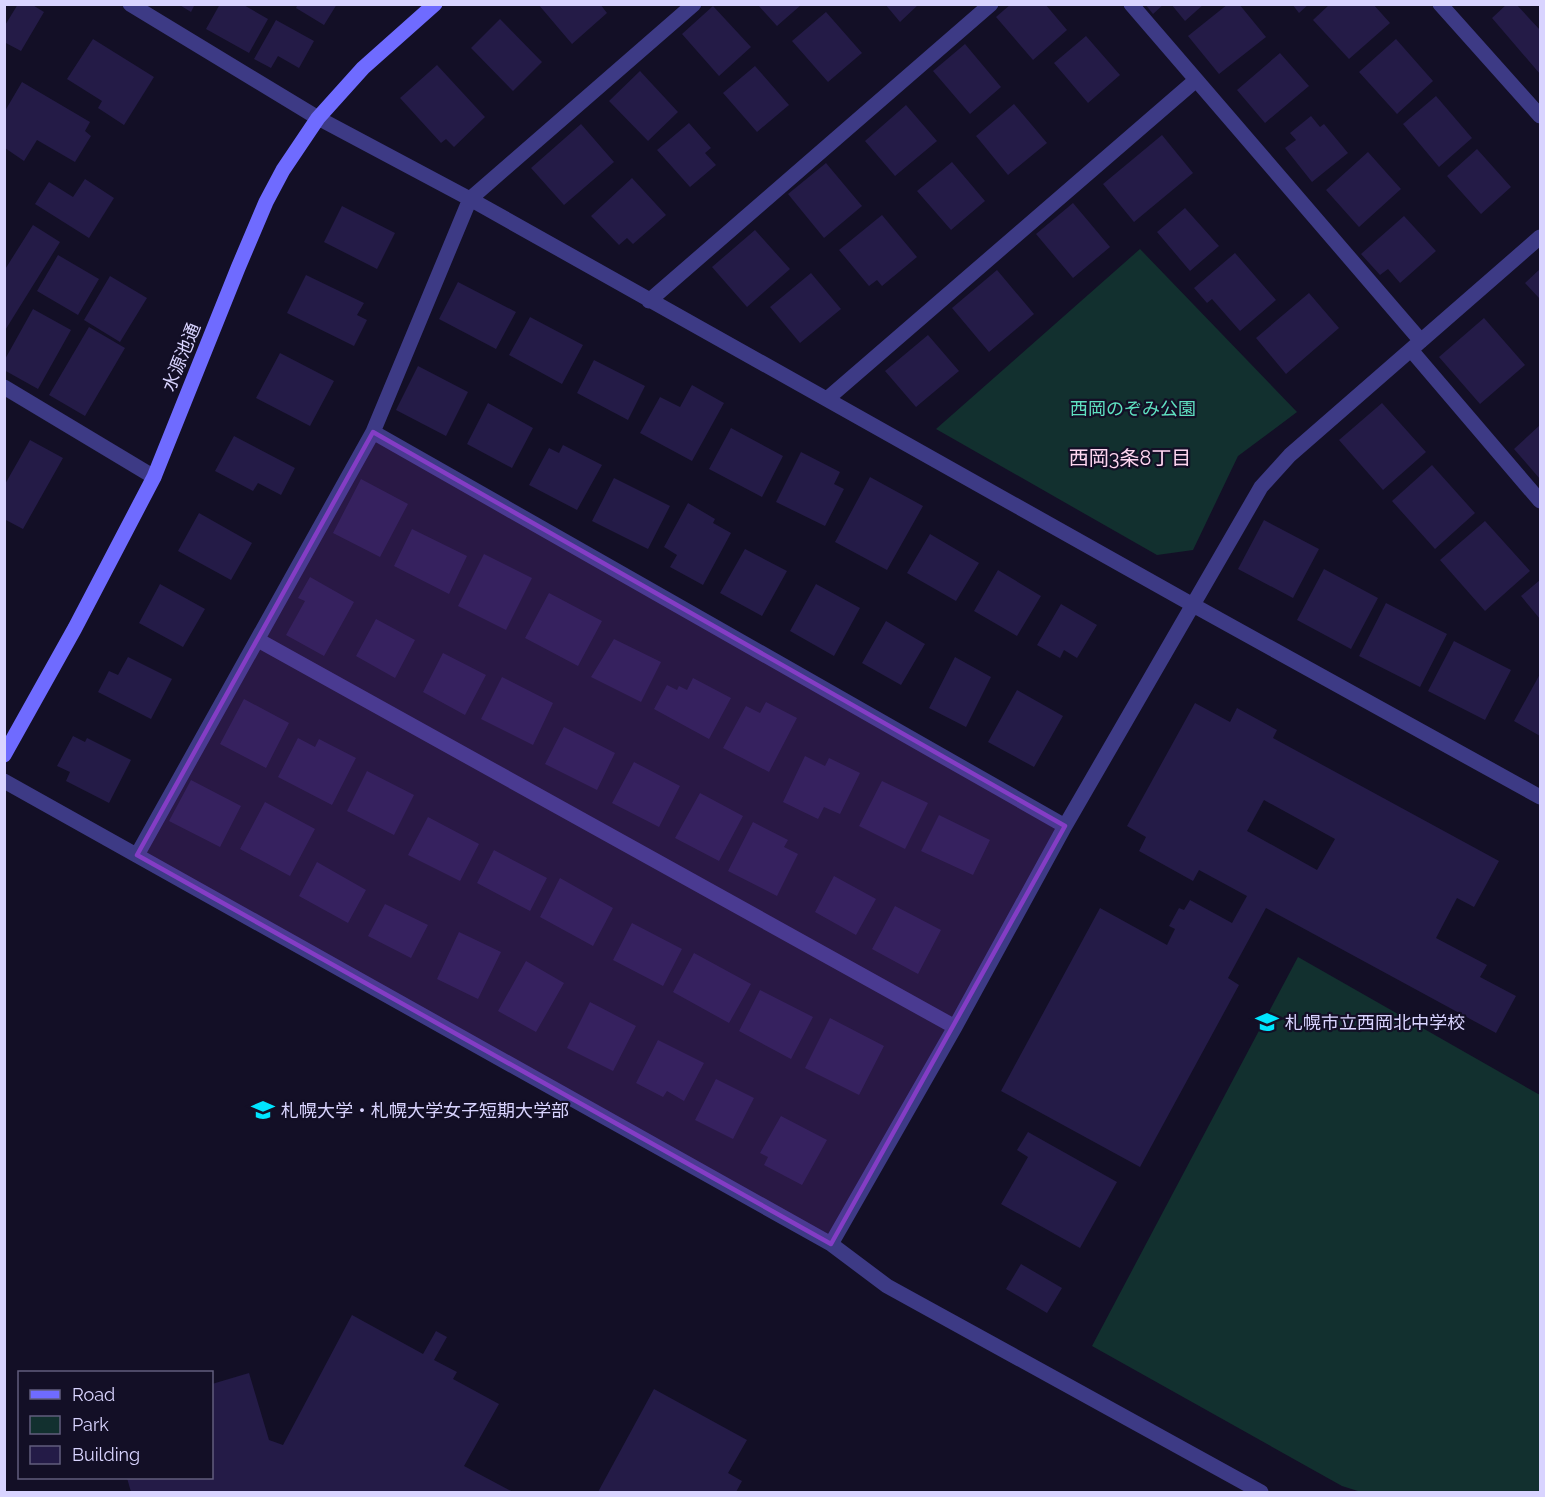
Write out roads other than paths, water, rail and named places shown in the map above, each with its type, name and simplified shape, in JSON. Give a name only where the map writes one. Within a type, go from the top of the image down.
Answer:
[{"type":"street","points":[[130,4],[318,118],[470,199],[1540,797]]},
{"type":"street","name":"水源池通","points":[[4,754],[75,628],[154,477],[266,202],[283,170],[318,118],[363,68],[435,4]]},
{"type":"street","points":[[138,855],[373,432],[470,199],[694,4]]},
{"type":"street","points":[[649,301],[991,4]]},
{"type":"street","points":[[1131,4],[1416,346],[1540,501]]},
{"type":"street","points":[[1440,4],[1540,116]]},
{"type":"street","points":[[827,399],[1196,80]]},
{"type":"street","points":[[831,1244],[955,1027],[1065,826],[1261,487],[1290,455],[1540,237]]},
{"type":"street","points":[[4,387],[154,477]]},
{"type":"street","points":[[373,432],[1065,826]]},
{"type":"street","points":[[258,640],[955,1027]]},
{"type":"street","points":[[4,781],[831,1244],[887,1286],[1261,1492]]},
{"type":"place","name":"札幌市立西岡北中学校","points":[[1267,1022]]},
{"type":"place","name":"札幌大学・札幌大学女子短期大学部","points":[[263,1110]]},
{"type":"district","name":"西岡3条8丁目","points":[[1130,458]]},
{"type":"park label","name":"西岡のぞみ公園","points":[[1133,408]]}]
